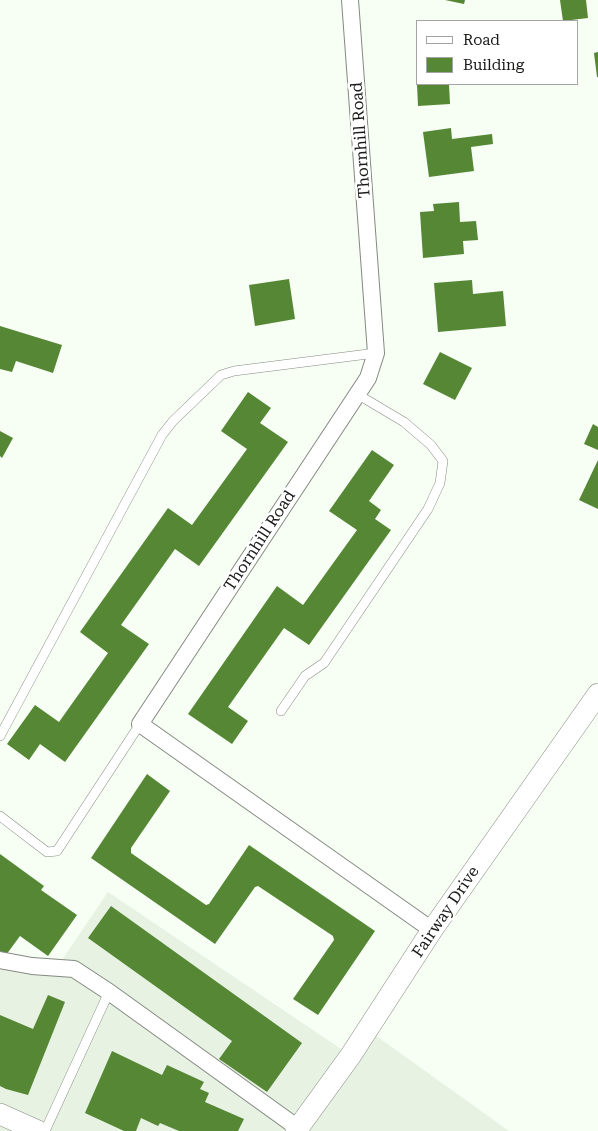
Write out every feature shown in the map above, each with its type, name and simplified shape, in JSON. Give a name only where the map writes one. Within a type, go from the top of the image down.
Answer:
[{"type":"street","name":"Thornhill Road","points":[[140,724],[358,394],[368,378],[376,353],[350,0]]},
{"type":"street","name":"Fairway Drive","points":[[297,1129],[368,1030],[432,930],[598,694]]},
{"type":"street","points":[[140,724],[432,930]]},
{"type":"street","points":[[0,960],[32,966],[74,969],[109,992],[297,1129]]},
{"type":"street","points":[[0,1114],[38,1131]]},
{"type":"lane","points":[[0,736],[162,434],[173,421],[221,375],[234,371],[376,353]]},
{"type":"lane","points":[[281,711],[305,676],[324,663],[428,509],[440,483],[443,461],[431,445],[404,422],[358,394]]},
{"type":"lane","points":[[0,816],[48,852],[57,851],[140,724]]},
{"type":"lane","points":[[45,1131],[109,992]]},
{"type":"shaded area","points":[[108,892],[350,1055],[368,1030],[509,1131],[0,1131],[0,955],[62,960]]},
{"type":"building","points":[[445,0],[465,0],[464,4]]},
{"type":"building","points":[[560,0],[586,0],[588,18],[563,20]]},
{"type":"building","points":[[598,52],[598,77],[597,77],[594,53]]},
{"type":"building","points":[[417,85],[449,85],[450,104],[418,106]]},
{"type":"building","points":[[451,128],[452,139],[492,134],[493,144],[471,147],[474,171],[429,177],[423,132]]},
{"type":"building","points":[[459,202],[460,222],[476,221],[478,240],[463,241],[464,254],[423,258],[420,212],[434,211],[433,204]]},
{"type":"building","points":[[289,279],[295,319],[255,326],[249,285]]},
{"type":"building","points":[[472,280],[473,294],[503,291],[506,326],[438,332],[434,283]]},
{"type":"building","points":[[0,326],[62,345],[53,373],[16,361],[12,372],[0,369]]},
{"type":"building","points":[[440,352],[472,368],[455,400],[423,384]]},
{"type":"building","points":[[248,392],[271,408],[260,423],[288,442],[199,566],[175,549],[121,625],[149,644],[65,762],[40,744],[29,760],[7,744],[35,705],[59,722],[108,653],[80,632],[168,508],[192,525],[247,449],[221,431]]},
{"type":"building","points":[[593,424],[598,427],[598,450],[584,444]]},
{"type":"building","points":[[0,431],[13,438],[2,458],[0,456]]},
{"type":"building","points":[[372,450],[394,465],[369,501],[381,510],[375,519],[391,530],[309,645],[284,628],[228,707],[248,721],[232,744],[188,714],[277,586],[303,605],[357,530],[329,511]]},
{"type":"building","points":[[598,460],[598,509],[579,500]]},
{"type":"building","points":[[147,774],[170,791],[131,848],[131,853],[206,905],[209,904],[249,845],[375,931],[318,1015],[293,999],[334,940],[333,936],[258,886],[255,887],[215,944],[91,858]]},
{"type":"building","points":[[0,854],[44,886],[41,890],[77,915],[48,956],[20,936],[6,955],[0,951]]},
{"type":"building","points":[[111,906],[302,1043],[267,1092],[219,1059],[232,1041],[88,938]]},
{"type":"building","points":[[48,995],[65,1002],[28,1095],[6,1089],[0,1086],[0,1015],[33,1029]]},
{"type":"building","points":[[112,1051],[162,1075],[167,1065],[204,1082],[200,1089],[209,1093],[205,1102],[244,1119],[238,1131],[179,1131],[160,1123],[158,1126],[141,1118],[136,1131],[124,1131],[85,1113]]}]
